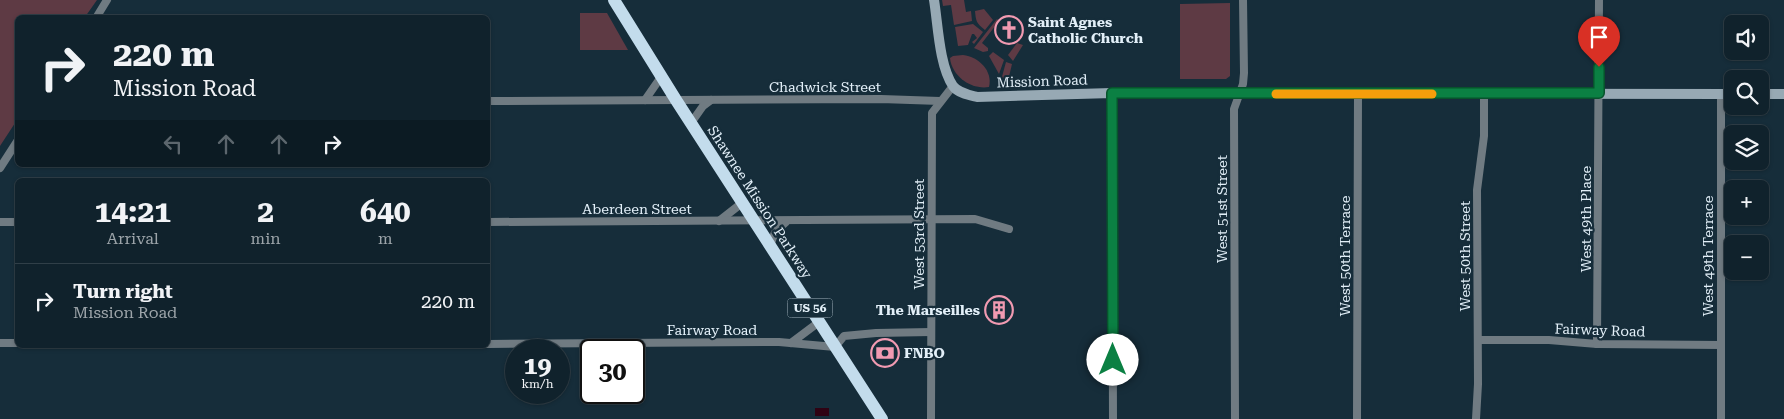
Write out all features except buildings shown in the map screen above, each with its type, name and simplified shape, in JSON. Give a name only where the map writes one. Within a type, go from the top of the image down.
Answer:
[{"type":"highway","name":"Shawnee Mission Parkway","points":[[614,0],[676,100],[882,419]]},
{"type":"main road","points":[[934,0],[943,61],[953,86]]},
{"type":"main road","name":"Mission Road","points":[[953,86],[963,94],[978,97],[1112,93],[1721,94]]},
{"type":"main road","points":[[1769,94],[1784,94]]},
{"type":"street","points":[[98,15],[107,0]]},
{"type":"street","name":"West 51st Street","points":[[1235,419],[1234,109],[1244,72],[1243,0]]},
{"type":"street","points":[[1599,0],[1599,93]]},
{"type":"street","points":[[645,100],[661,76]]},
{"type":"street","name":"West 53rd Street","points":[[931,419],[932,113],[953,86]]},
{"type":"street","points":[[1112,93],[1113,419]]},
{"type":"street","name":"West 49th Place","points":[[1597,344],[1599,93]]},
{"type":"street","name":"West 50th Terrace","points":[[1357,419],[1358,94]]},
{"type":"street","name":"West 50th Street","points":[[1476,419],[1478,340],[1477,190],[1484,136],[1484,94]]},
{"type":"street","name":"West 49th Terrace","points":[[1720,419],[1721,94]]},
{"type":"street","name":"Chadwick Street","points":[[490,101],[882,99],[940,101]]},
{"type":"street","points":[[691,123],[703,106],[711,100]]},
{"type":"street","points":[[0,168],[15,145]]},
{"type":"street","points":[[719,221],[742,203]]},
{"type":"street","name":"Aberdeen Street","points":[[490,222],[931,219],[981,220],[1009,229]]},
{"type":"street","points":[[770,246],[776,231],[788,221]]},
{"type":"street","points":[[0,222],[15,222]]},
{"type":"street","points":[[791,343],[819,322]]},
{"type":"street","points":[[835,347],[844,336],[876,333],[931,332]]},
{"type":"street","name":"Fairway Road","points":[[1478,340],[1549,340],[1597,344],[1720,345]]},
{"type":"street","points":[[0,343],[15,343]]},
{"type":"street","name":"Fairway Road","points":[[490,344],[791,343],[835,347]]},
{"type":"shaded area","points":[[0,0],[97,0],[86,15],[15,15],[15,123],[0,146]]},
{"type":"shaded area","points":[[942,0],[964,0],[966,12],[971,11],[972,21],[954,25],[951,5],[943,6]]},
{"type":"shaded area","points":[[1230,3],[1230,76],[1226,79],[1180,79],[1180,4]]},
{"type":"shaded area","points":[[984,9],[993,20],[985,30],[977,22],[975,11]]},
{"type":"shaded area","points":[[580,13],[607,13],[628,50],[580,50]]},
{"type":"shaded area","points":[[997,19],[999,21],[982,43],[988,48],[988,51],[983,52],[974,48]]},
{"type":"shaded area","points":[[973,24],[983,32],[974,44],[972,42],[977,38],[972,34],[968,45],[958,46],[955,27]]},
{"type":"shaded area","points":[[1017,43],[1023,45],[1013,61],[1008,55]]},
{"type":"shaded area","points":[[993,52],[1004,60],[999,74],[989,56]]},
{"type":"shaded area","points":[[963,55],[969,56],[984,66],[989,76],[989,87],[970,84],[959,76],[950,58]]},
{"type":"shaded area","points":[[1006,62],[1012,64],[1007,85],[1000,84]]},
{"type":"shaded area","points":[[815,408],[829,408],[829,416],[815,416]]},
{"type":"slow traffic","points":[[1276,94],[1432,94]]},
{"type":"place","name":"Saint Agnes Catholic Church","points":[[1009,30]]},
{"type":"place","name":"The Marseilles","points":[[999,310]]},
{"type":"place","name":"FNBO","points":[[885,353]]},
{"type":"route","points":[[1113,360],[1112,93],[1599,93],[1599,67]]}]
